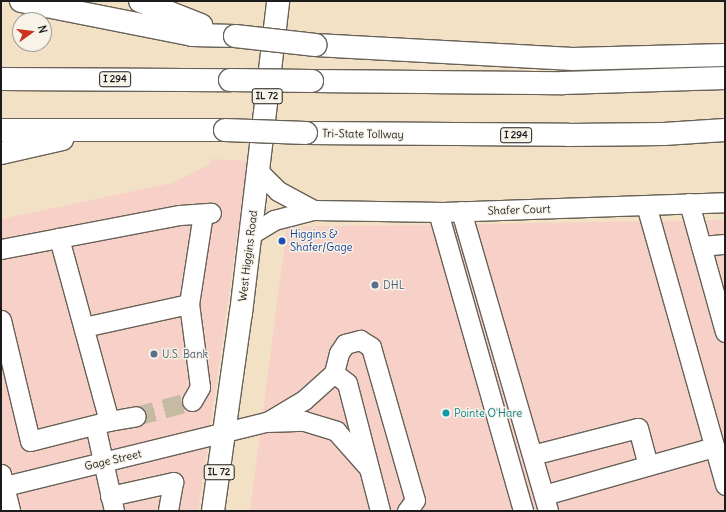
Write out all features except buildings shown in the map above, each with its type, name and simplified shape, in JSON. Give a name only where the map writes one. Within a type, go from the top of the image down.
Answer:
[{"type":"main road","points":[[21,1],[192,35],[235,36],[315,45],[573,59],[724,55]]},
{"type":"main road","points":[[140,1],[194,23],[235,36]]},
{"type":"main road","name":"West Higgins Road","points":[[213,511],[226,434],[278,1]]},
{"type":"main road","name":"I 294","points":[[1,79],[571,83],[725,78]]},
{"type":"main road","name":"Tri-State Tollway","points":[[1,130],[89,132],[224,130],[306,133],[568,135],[664,134],[725,130]]},
{"type":"main road","points":[[1,153],[89,132]]},
{"type":"street","name":"Shafer Court","points":[[258,171],[278,191],[312,210]]},
{"type":"street","name":"Shafer Court","points":[[251,234],[274,220],[312,210],[438,212],[725,202]]},
{"type":"street","points":[[689,203],[725,332]]},
{"type":"street","points":[[646,205],[725,486]]},
{"type":"street","points":[[461,211],[546,503],[648,466],[714,446]]},
{"type":"street","points":[[438,212],[523,511]]},
{"type":"street","points":[[1,249],[180,215],[207,214],[189,304],[200,387],[192,401]]},
{"type":"street","points":[[59,238],[84,327],[102,423],[102,463],[112,504],[173,482],[168,511]]},
{"type":"street","points":[[701,246],[725,244]]},
{"type":"street","points":[[84,327],[189,304]]},
{"type":"street","points":[[1,320],[30,441],[136,416]]},
{"type":"street","points":[[266,422],[304,400],[334,373],[339,353],[345,344],[360,340],[371,347],[415,500],[407,511]]},
{"type":"street","points":[[334,373],[347,383],[364,444],[368,467],[380,511]]},
{"type":"street","points":[[266,422],[304,421],[336,431],[368,467]]},
{"type":"street","name":"Gage Street","points":[[2,482],[102,463],[226,434],[266,422]]},
{"type":"street","points":[[532,455],[638,428],[648,466]]},
{"type":"street","points":[[2,482],[10,511]]},
{"type":"shaded area","points":[[211,159],[248,161],[198,511],[1,511],[1,219],[172,183],[210,164]]},
{"type":"shaded area","points":[[725,220],[725,511],[250,511],[287,227]]},
{"type":"tunnel","points":[[136,416],[192,401]]},
{"type":"place","name":"Higgins & Shafer/Gage","points":[[282,241]]},
{"type":"place","name":"DHL","points":[[375,285]]},
{"type":"place","name":"U.S. Bank","points":[[154,354]]},
{"type":"place","name":"Pointe O'Hare","points":[[446,413]]}]
